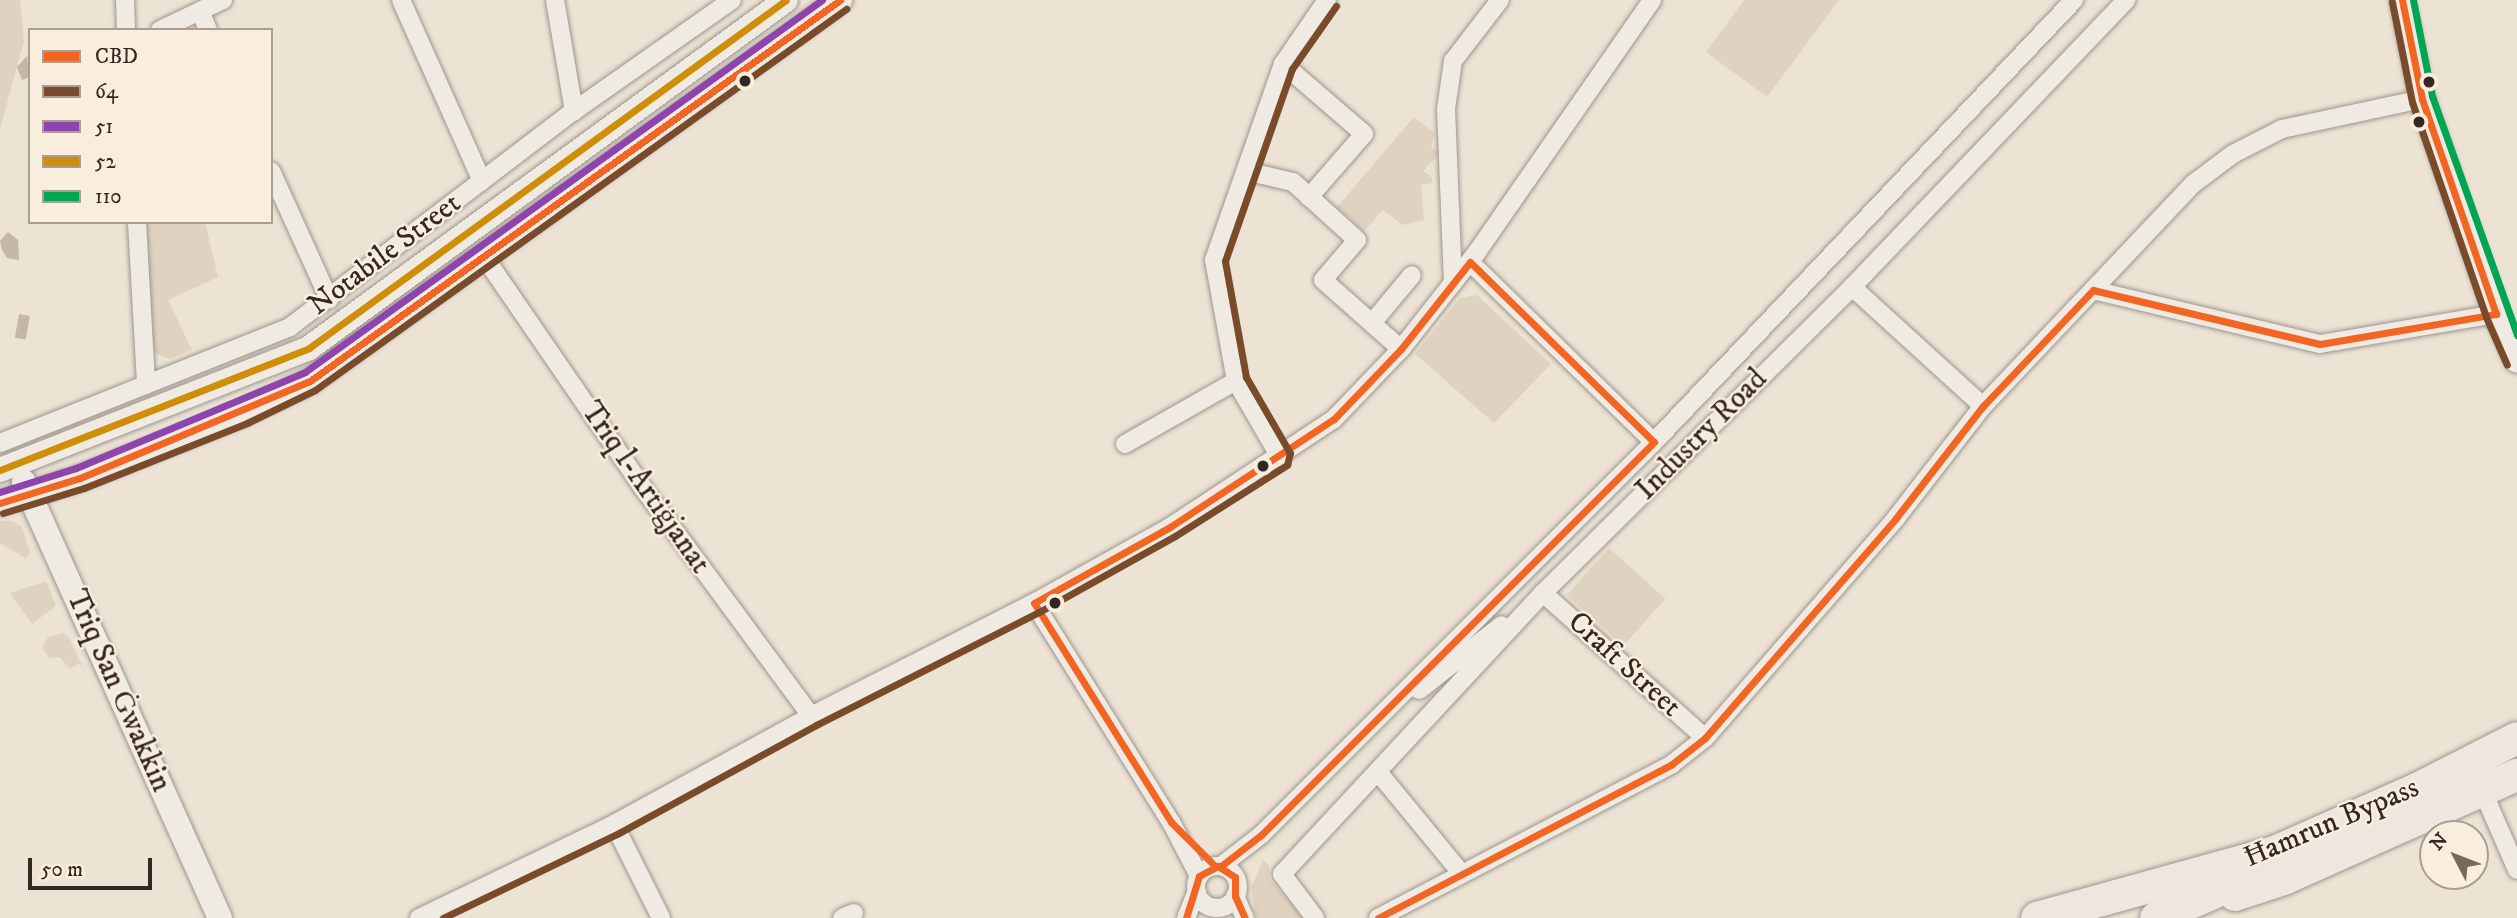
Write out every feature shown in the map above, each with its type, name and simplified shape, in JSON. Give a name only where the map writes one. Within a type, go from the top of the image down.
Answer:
[{"type":"highway","points":[[2037,918],[2141,891],[2267,841],[2479,743],[2517,720]]},
{"type":"highway","name":"Ħamrun Bypass","points":[[2141,891],[2275,852],[2421,795],[2517,738]]},
{"type":"highway","name":"Ħamrun Bypass","points":[[2156,918],[2517,751]]},
{"type":"highway","points":[[2163,918],[2284,879],[2517,775]]},
{"type":"main road","points":[[9,466],[309,348],[786,0]]},
{"type":"main road","points":[[0,503],[230,418],[310,380],[840,0]]},
{"type":"main road","points":[[2402,0],[2422,99],[2496,314],[2517,361]]},
{"type":"main road","name":"Triq San Ġwakkin","points":[[9,466],[27,495],[83,608],[212,916]]},
{"type":"street","points":[[125,0],[126,28]]},
{"type":"street","points":[[164,28],[223,0]]},
{"type":"street","points":[[401,0],[482,181]]},
{"type":"street","points":[[555,0],[574,111]]},
{"type":"street","name":"Notabile Street","points":[[0,442],[290,327],[574,111],[732,0]]},
{"type":"street","points":[[1280,457],[1236,381],[1214,260],[1283,64],[1327,0]]},
{"type":"street","points":[[1453,283],[1446,109],[1453,61],[1500,0]]},
{"type":"street","points":[[419,918],[614,824],[811,716],[1034,603],[1170,527],[1334,419],[1401,349],[1470,262],[1652,0]]},
{"type":"street","name":"Industry Road","points":[[1198,884],[1261,835],[1654,442],[2074,0]]},
{"type":"street","name":"Industry Road","points":[[1315,918],[1282,874],[1544,593],[1852,287],[2126,0]]},
{"type":"street","points":[[200,11],[207,28]]},
{"type":"street","points":[[1283,64],[1364,134],[1309,197]]},
{"type":"street","points":[[1378,918],[1672,764],[1705,738],[1896,518],[1983,407],[2193,184],[2232,154],[2282,129],[2422,99]]},
{"type":"street","points":[[1246,171],[1293,182],[1357,240],[1323,280],[1401,349]]},
{"type":"street","points":[[273,175],[329,299]]},
{"type":"street","points":[[137,224],[146,385]]},
{"type":"street","name":"Triq l-Artiġjanat","points":[[483,255],[643,488],[811,716]]},
{"type":"street","points":[[1470,262],[1654,442]]},
{"type":"street","points":[[1372,323],[1412,275]]},
{"type":"street","points":[[1852,287],[1983,407]]},
{"type":"street","points":[[2093,290],[2320,344],[2496,314]]},
{"type":"street","points":[[1125,444],[1236,381]]},
{"type":"street","points":[[1357,739],[1544,593]]},
{"type":"street","name":"Craft Street","points":[[1544,593],[1705,738]]},
{"type":"street","points":[[1034,603],[1171,822],[1198,884],[1223,905],[1245,918]]},
{"type":"street","points":[[1378,772],[1462,874]]},
{"type":"street","points":[[2483,792],[2517,870]]},
{"type":"street","points":[[1171,822],[1218,866],[1223,905]]},
{"type":"street","points":[[614,824],[661,918]]},
{"type":"street","name":"Industry Road","points":[[1223,905],[1261,835]]},
{"type":"street","points":[[1186,918],[1198,884]]},
{"type":"shaded area","points":[[0,0],[20,0],[24,41],[0,129]]},
{"type":"shaded area","points":[[1744,0],[1839,0],[1767,97],[1706,52]]},
{"type":"shaded area","points":[[27,56],[28,78],[22,80],[17,67]]},
{"type":"shaded area","points":[[1414,117],[1435,133],[1431,147],[1440,153],[1423,171],[1432,177],[1432,183],[1421,185],[1424,220],[1402,225],[1383,210],[1364,231],[1337,207]]},
{"type":"shaded area","points":[[146,224],[205,224],[218,277],[168,300],[192,350],[170,359],[154,353]]},
{"type":"shaded area","points":[[8,232],[18,240],[19,260],[7,258],[2,250],[0,241]]},
{"type":"shaded area","points":[[1477,295],[1551,364],[1494,423],[1415,354],[1460,298]]},
{"type":"shaded area","points":[[19,314],[30,316],[26,340],[15,338]]},
{"type":"shaded area","points":[[0,521],[12,521],[22,527],[30,552],[26,559],[0,543]]},
{"type":"shaded area","points":[[1609,548],[1665,599],[1623,646],[1567,595]]},
{"type":"shaded area","points":[[46,581],[56,606],[32,624],[10,593]]},
{"type":"shaded area","points":[[63,633],[69,637],[84,670],[79,663],[70,669],[60,657],[49,658],[42,648],[48,637]]},
{"type":"shaded area","points":[[1263,860],[1269,866],[1270,879],[1303,918],[1256,918],[1251,888]]},
{"type":"transit line","name":"52","points":[[0,470],[309,348],[786,0]]},
{"type":"transit line","name":"51","points":[[0,492],[76,468],[305,372],[822,0]]},
{"type":"transit line","name":"CBD","points":[[0,503],[80,478],[310,381],[840,0]]},
{"type":"transit line","name":"CBD","points":[[1378,918],[1672,764],[1705,738],[1896,518],[1983,406],[2093,290],[2320,344],[2496,314],[2422,99],[2402,0]]},
{"type":"transit line","name":"110","points":[[2413,0],[2432,96],[2517,335]]},
{"type":"transit line","name":"64","points":[[2392,2],[2412,102],[2486,317],[2507,365]]},
{"type":"transit line","name":"64","points":[[443,918],[619,833],[816,725],[1039,612],[1175,536],[1287,465],[1290,453],[1246,377],[1225,261],[1292,69],[1336,6]]},
{"type":"transit line","name":"64","points":[[3,513],[84,488],[247,423],[315,390],[846,9]]},
{"type":"transit line","name":"CBD","points":[[1215,866],[1171,822],[1034,603],[1170,527],[1334,419],[1401,349],[1470,262],[1654,442],[1261,835],[1221,866]]},
{"type":"transit line","name":"CBD","points":[[1186,918],[1199,876],[1218,866],[1235,877],[1235,896],[1245,918]]}]
